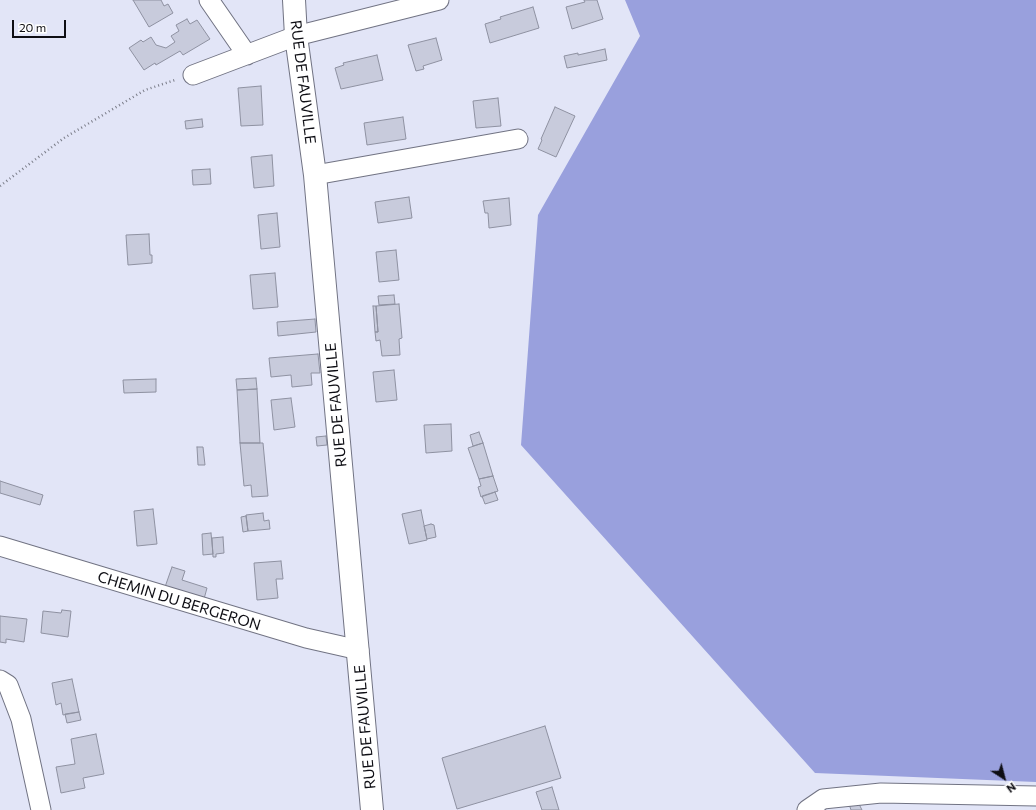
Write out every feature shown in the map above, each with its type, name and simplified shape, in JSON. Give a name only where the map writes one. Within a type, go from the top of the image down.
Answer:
[{"type":"main road","name":"RUE DE FAUVILLE","points":[[294,0],[296,36],[315,175],[359,650],[372,810]]},
{"type":"street","points":[[209,0],[247,55]]},
{"type":"street","points":[[193,75],[296,36],[439,0]]},
{"type":"street","points":[[315,175],[518,139]]},
{"type":"street","name":"CHEMIN DU BERGERON","points":[[0,546],[306,638],[359,650]]},
{"type":"street","points":[[0,680],[8,685],[21,718],[41,810]]},
{"type":"street","points":[[807,810],[823,799],[881,793],[1036,796]]},
{"type":"path","points":[[0,186],[64,138],[145,90],[193,75]]},
{"type":"shaded area","points":[[625,0],[1036,0],[1036,782],[815,773],[521,445],[538,215],[640,36]]},
{"type":"building","points":[[133,0],[161,0],[164,6],[168,4],[173,13],[149,27]]},
{"type":"building","points":[[584,0],[597,0],[603,19],[572,29],[566,7],[585,2]]},
{"type":"building","points":[[533,7],[539,28],[490,43],[485,24],[501,19],[500,17]]},
{"type":"building","points":[[187,19],[190,24],[197,20],[210,39],[183,55],[180,51],[144,70],[129,48],[141,40],[143,42],[151,37],[156,45],[166,48],[175,42],[171,36],[179,31],[176,25]]},
{"type":"building","points":[[436,38],[442,60],[423,66],[424,69],[416,71],[408,45]]},
{"type":"building","points":[[605,49],[607,60],[567,68],[564,56],[578,53],[578,55]]},
{"type":"building","points":[[377,55],[383,80],[341,89],[335,68],[344,65],[343,63]]},
{"type":"building","points":[[261,86],[263,125],[241,126],[238,88]]},
{"type":"building","points":[[498,98],[501,126],[476,128],[473,101]]},
{"type":"building","points":[[555,107],[575,116],[556,157],[538,149]]},
{"type":"building","points":[[403,117],[406,139],[367,145],[364,123]]},
{"type":"building","points":[[202,119],[203,127],[186,129],[185,121]]},
{"type":"building","points":[[272,155],[274,186],[254,188],[251,157]]},
{"type":"building","points":[[210,169],[211,184],[193,185],[192,170]]},
{"type":"building","points":[[409,197],[412,218],[378,223],[375,202]]},
{"type":"building","points":[[509,198],[511,225],[489,228],[488,213],[485,213],[483,201]]},
{"type":"building","points":[[277,213],[280,247],[261,249],[258,215]]},
{"type":"building","points":[[149,234],[152,263],[128,265],[126,235]]},
{"type":"building","points":[[396,250],[399,280],[379,282],[376,252]]},
{"type":"building","points":[[275,273],[278,307],[253,309],[250,275]]},
{"type":"building","points":[[394,295],[395,304],[379,305],[378,296]]},
{"type":"building","points":[[399,304],[402,338],[399,339],[400,355],[382,356],[380,340],[376,341],[375,332],[378,332],[376,306]]},
{"type":"building","points":[[373,306],[376,306],[378,332],[375,332]]},
{"type":"building","points":[[315,319],[316,332],[278,336],[277,322]]},
{"type":"building","points":[[318,354],[320,373],[311,373],[312,385],[292,387],[291,375],[271,377],[269,358]]},
{"type":"building","points":[[394,370],[397,400],[376,402],[373,372]]},
{"type":"building","points":[[256,378],[257,389],[237,390],[236,379]]},
{"type":"building","points":[[156,379],[156,392],[124,393],[123,380]]},
{"type":"building","points":[[257,389],[260,443],[240,443],[237,390]]},
{"type":"building","points":[[291,398],[295,427],[274,430],[271,400]]},
{"type":"building","points":[[451,424],[452,451],[426,453],[424,425]]},
{"type":"building","points":[[479,432],[483,443],[473,446],[470,435]]},
{"type":"building","points":[[326,436],[327,445],[317,446],[316,437]]},
{"type":"building","points":[[240,443],[263,443],[268,496],[252,497],[251,485],[244,486]]},
{"type":"building","points":[[483,443],[493,476],[479,479],[468,448]]},
{"type":"building","points":[[197,447],[203,447],[205,465],[198,465]]},
{"type":"building","points":[[493,476],[498,491],[481,497],[478,487],[481,486],[479,479]]},
{"type":"building","points":[[0,481],[43,495],[40,505],[0,493]]},
{"type":"building","points":[[495,492],[498,500],[485,504],[482,496]]},
{"type":"building","points":[[153,509],[157,544],[137,546],[134,511]]},
{"type":"building","points":[[421,510],[427,540],[409,544],[402,514]]},
{"type":"building","points":[[263,513],[264,521],[269,520],[270,529],[248,531],[246,515]]},
{"type":"building","points":[[246,516],[248,531],[243,532],[241,517]]},
{"type":"building","points":[[431,524],[434,525],[436,537],[427,539],[424,526]]},
{"type":"building","points":[[211,533],[213,554],[203,555],[202,534]]},
{"type":"building","points":[[223,537],[224,553],[216,554],[216,557],[213,557],[212,538]]},
{"type":"building","points":[[281,561],[283,579],[276,579],[278,598],[257,600],[254,563]]},
{"type":"building","points":[[172,567],[185,571],[182,580],[207,588],[204,599],[165,587]]},
{"type":"building","points":[[62,610],[71,611],[68,637],[41,633],[43,611],[61,613]]},
{"type":"building","points":[[0,616],[27,619],[24,642],[6,639],[6,643],[0,642]]},
{"type":"building","points":[[72,679],[79,712],[63,715],[61,703],[56,705],[52,683]]},
{"type":"building","points":[[79,712],[81,720],[67,723],[65,714]]},
{"type":"building","points":[[545,726],[561,778],[457,809],[442,758]]},
{"type":"building","points":[[96,734],[104,774],[83,778],[85,788],[61,793],[56,767],[75,764],[71,739]]},
{"type":"building","points":[[552,787],[559,810],[542,810],[536,792]]},
{"type":"building","points":[[858,802],[862,810],[851,810],[849,804]]}]
